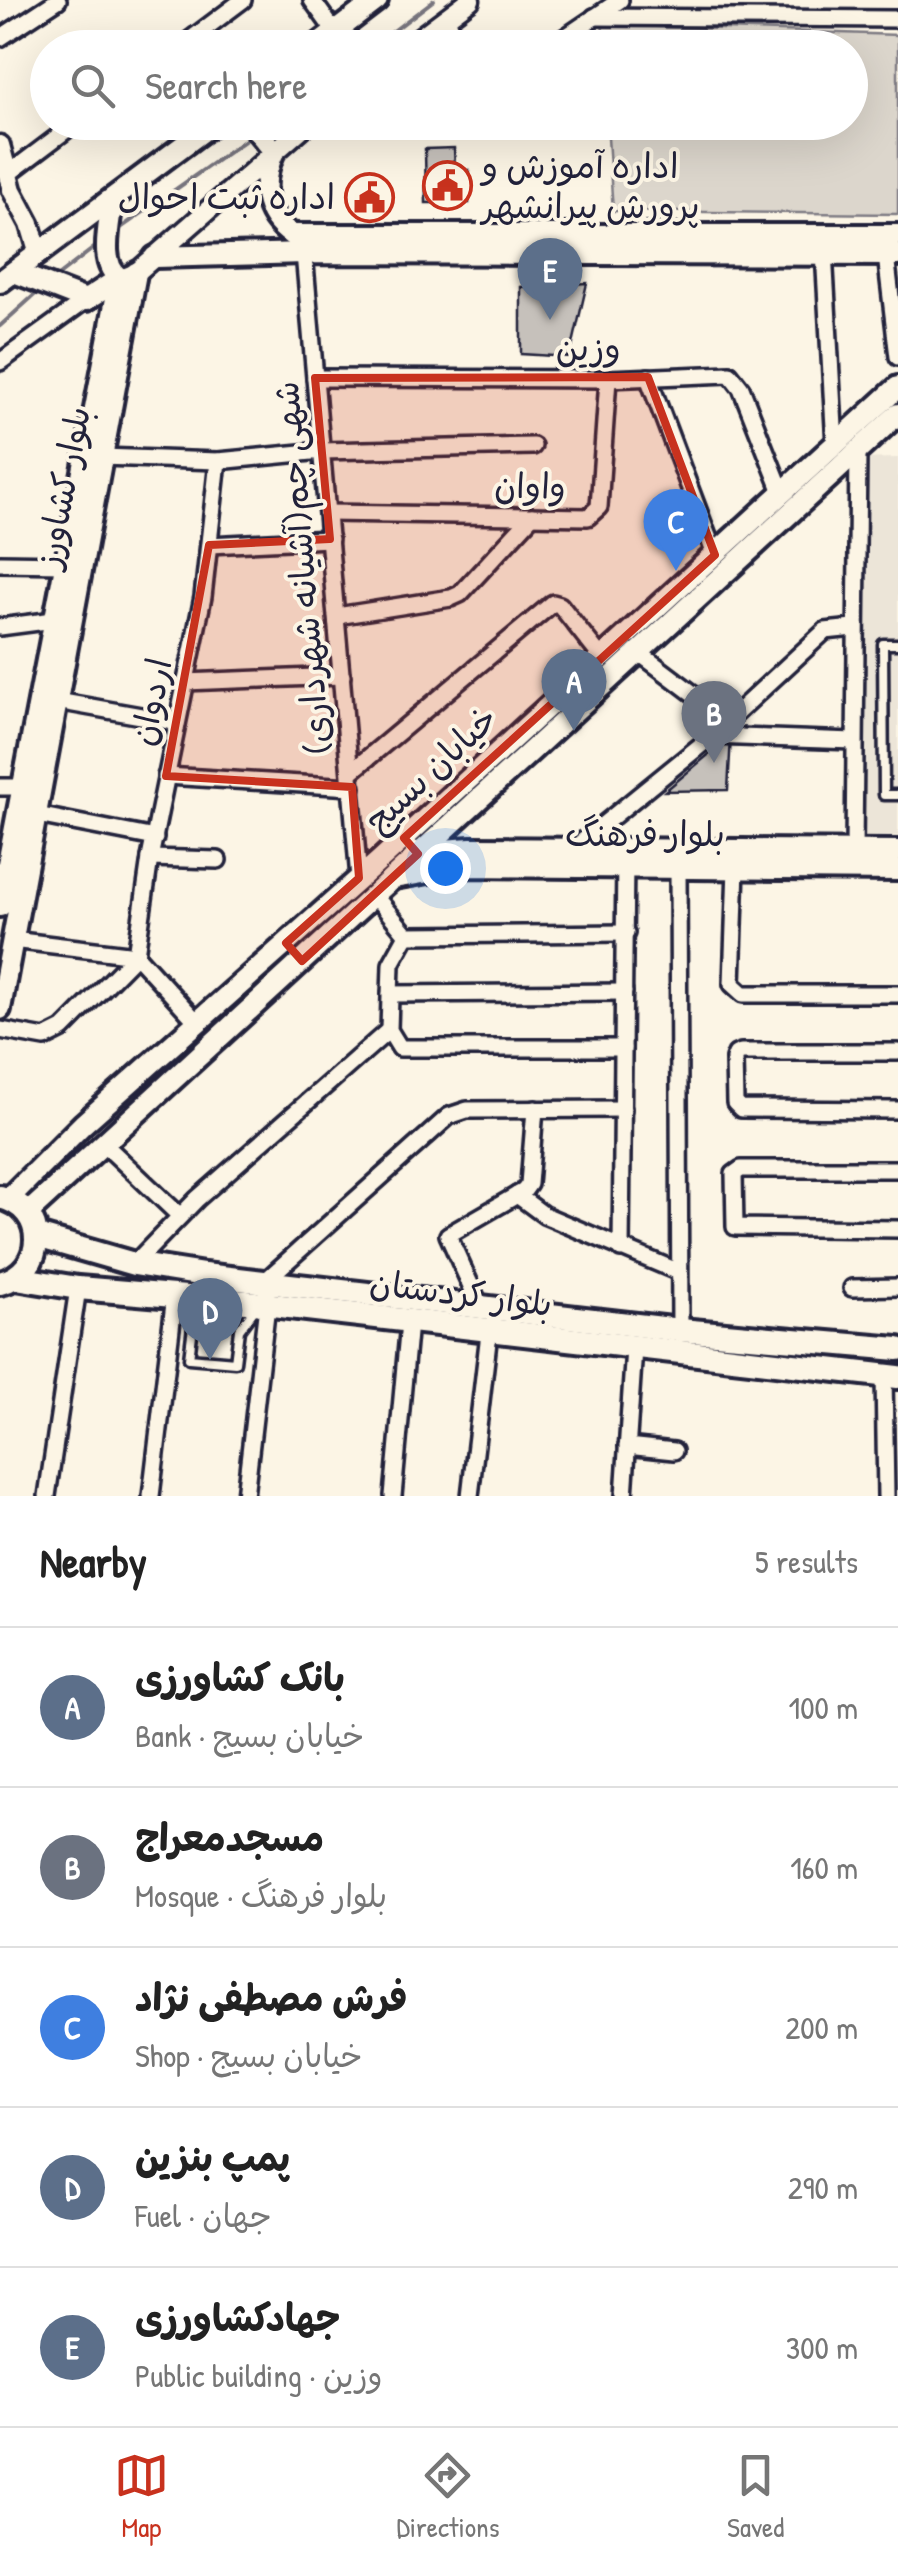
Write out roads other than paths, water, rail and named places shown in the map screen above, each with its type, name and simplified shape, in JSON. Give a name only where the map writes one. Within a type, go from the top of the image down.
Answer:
[{"type":"main road","points":[[338,30],[376,0]]},
{"type":"main road","points":[[7,277],[191,140]]},
{"type":"main road","points":[[264,140],[270,147],[264,180],[266,197],[278,225],[298,244]]},
{"type":"main road","points":[[7,277],[41,283],[81,298],[121,272],[110,227],[112,200]]},
{"type":"main road","points":[[155,257],[298,244],[626,244],[898,235]]},
{"type":"main road","points":[[626,244],[892,255]]},
{"type":"main road","name":"بلوار کشاورز","points":[[0,1009],[101,457],[121,272]]},
{"type":"main road","name":"بلوار کشاورز","points":[[0,906],[121,272]]},
{"type":"main road","name":"خیابان بسیج","points":[[28,1213],[392,878],[411,846],[600,657],[898,386]]},
{"type":"main road","name":"خیابان بسیج","points":[[4,1198],[359,878],[465,811],[898,414]]},
{"type":"main road","points":[[465,811],[461,821],[466,854]]},
{"type":"main road","name":"بلوار فرهنگ","points":[[411,846],[466,854],[625,858],[898,850]]},
{"type":"main road","name":"بلوار فرهنگ","points":[[392,878],[466,854],[573,849],[678,867],[898,870]]},
{"type":"main road","points":[[286,943],[302,961]]},
{"type":"main road","points":[[4,1198],[28,1213],[37,1236],[32,1260],[8,1281]]},
{"type":"main road","name":"بلوار کردستان","points":[[37,1236],[263,1297],[409,1322],[891,1376]]},
{"type":"main road","name":"بلوار کردستان","points":[[8,1281],[181,1296],[480,1306],[898,1350]]},
{"type":"street","points":[[0,38],[58,0]]},
{"type":"street","points":[[202,30],[242,0]]},
{"type":"street","points":[[312,0],[334,30]]},
{"type":"street","points":[[430,30],[470,0]]},
{"type":"street","points":[[575,30],[620,0]]},
{"type":"street","points":[[594,17],[898,19]]},
{"type":"street","points":[[446,18],[451,30]]},
{"type":"street","points":[[8,174],[54,140]]},
{"type":"street","points":[[121,272],[155,257],[281,140]]},
{"type":"street","points":[[0,145],[39,254]]},
{"type":"street","points":[[30,224],[66,234]]},
{"type":"street","name":"شهی چم(آشیانه شهرداری)","points":[[298,244],[328,513],[359,878]]},
{"type":"street","points":[[824,252],[835,446]]},
{"type":"street","points":[[892,255],[898,358]]},
{"type":"street","points":[[0,362],[81,298]]},
{"type":"street","name":"وزین","points":[[315,378],[608,379],[730,374],[741,388],[782,492]]},
{"type":"street","points":[[648,377],[715,555]]},
{"type":"street","name":"واوان","points":[[328,513],[588,517],[599,506],[608,379]]},
{"type":"street","points":[[101,457],[218,461],[322,452],[533,446]]},
{"type":"street","points":[[854,850],[858,451]]},
{"type":"street","name":"اردوان","points":[[136,955],[175,722],[203,597],[218,461]]},
{"type":"street","points":[[336,616],[460,594],[532,516]]},
{"type":"street","points":[[208,545],[330,538]]},
{"type":"street","points":[[0,563],[64,564]]},
{"type":"street","points":[[166,776],[352,780],[552,603],[560,604],[600,657]]},
{"type":"street","points":[[0,627],[54,620]]},
{"type":"street","points":[[573,849],[712,736],[825,631],[854,628]]},
{"type":"street","points":[[638,652],[728,720]]},
{"type":"street","points":[[186,682],[342,676]]},
{"type":"street","points":[[57,701],[175,722]]},
{"type":"street","points":[[712,736],[854,741]]},
{"type":"street","points":[[0,788],[22,787]]},
{"type":"street","points":[[37,815],[155,838]]},
{"type":"street","points":[[150,858],[218,860]]},
{"type":"street","points":[[621,1249],[625,858]]},
{"type":"street","points":[[678,867],[680,1330]]},
{"type":"street","points":[[736,867],[732,984],[737,992],[898,994]]},
{"type":"street","points":[[374,895],[408,935]]},
{"type":"street","points":[[408,935],[626,933]]},
{"type":"street","points":[[408,935],[391,964],[388,1030],[394,1043],[410,1050],[623,1048]]},
{"type":"street","points":[[12,940],[136,955],[197,1022]]},
{"type":"street","points":[[0,1030],[52,1036],[136,955]]},
{"type":"street","points":[[390,994],[624,992]]},
{"type":"street","points":[[134,1264],[180,1216],[388,1030]]},
{"type":"street","points":[[898,1052],[736,1054],[737,1107],[898,1110]]},
{"type":"street","points":[[480,1306],[448,1235],[524,1191],[532,1176],[535,1108]]},
{"type":"street","points":[[245,1496],[263,1297],[449,1116],[467,1110],[623,1110]]},
{"type":"street","points":[[103,1143],[180,1216]]},
{"type":"street","points":[[898,1169],[736,1171],[736,1227],[898,1229]]},
{"type":"street","points":[[516,1195],[544,1215],[679,1272]]},
{"type":"street","points":[[47,1496],[78,1288]]},
{"type":"street","points":[[852,1288],[898,1288]]},
{"type":"street","points":[[151,1496],[181,1296]]},
{"type":"street","points":[[393,1496],[409,1322]]},
{"type":"street","points":[[470,1496],[489,1333]]},
{"type":"street","points":[[624,1496],[634,1348]]},
{"type":"street","points":[[886,1496],[891,1376]]},
{"type":"street","points":[[627,1446],[674,1450]]},
{"type":"lane","points":[[898,644],[884,644],[884,795],[898,795]]},
{"type":"lane","points":[[181,1296],[194,1319],[190,1358],[235,1362],[238,1330],[263,1297]]},
{"type":"waterway","points":[[395,30],[434,0]]},
{"type":"waterway","points":[[115,232],[246,140]]},
{"type":"waterway","points":[[55,278],[99,244]]},
{"type":"waterway","points":[[0,326],[40,290]]},
{"type":"place","name":"اداره آموزش و پرورش پیرانشهر","points":[[447,186]]},
{"type":"place","name":"اداره ثبت احوال","points":[[370,197]]},
{"type":"place","name":"جهادکشاورزی","points":[[550,320]]},
{"type":"place","name":"فرش مصطفی نژاد","points":[[676,571]]},
{"type":"place","name":"بانک کشاورزی","points":[[574,731]]},
{"type":"place","name":"مسجدمعراج","points":[[714,763]]},
{"type":"place","name":"پمپ بنزین","points":[[210,1360]]}]
